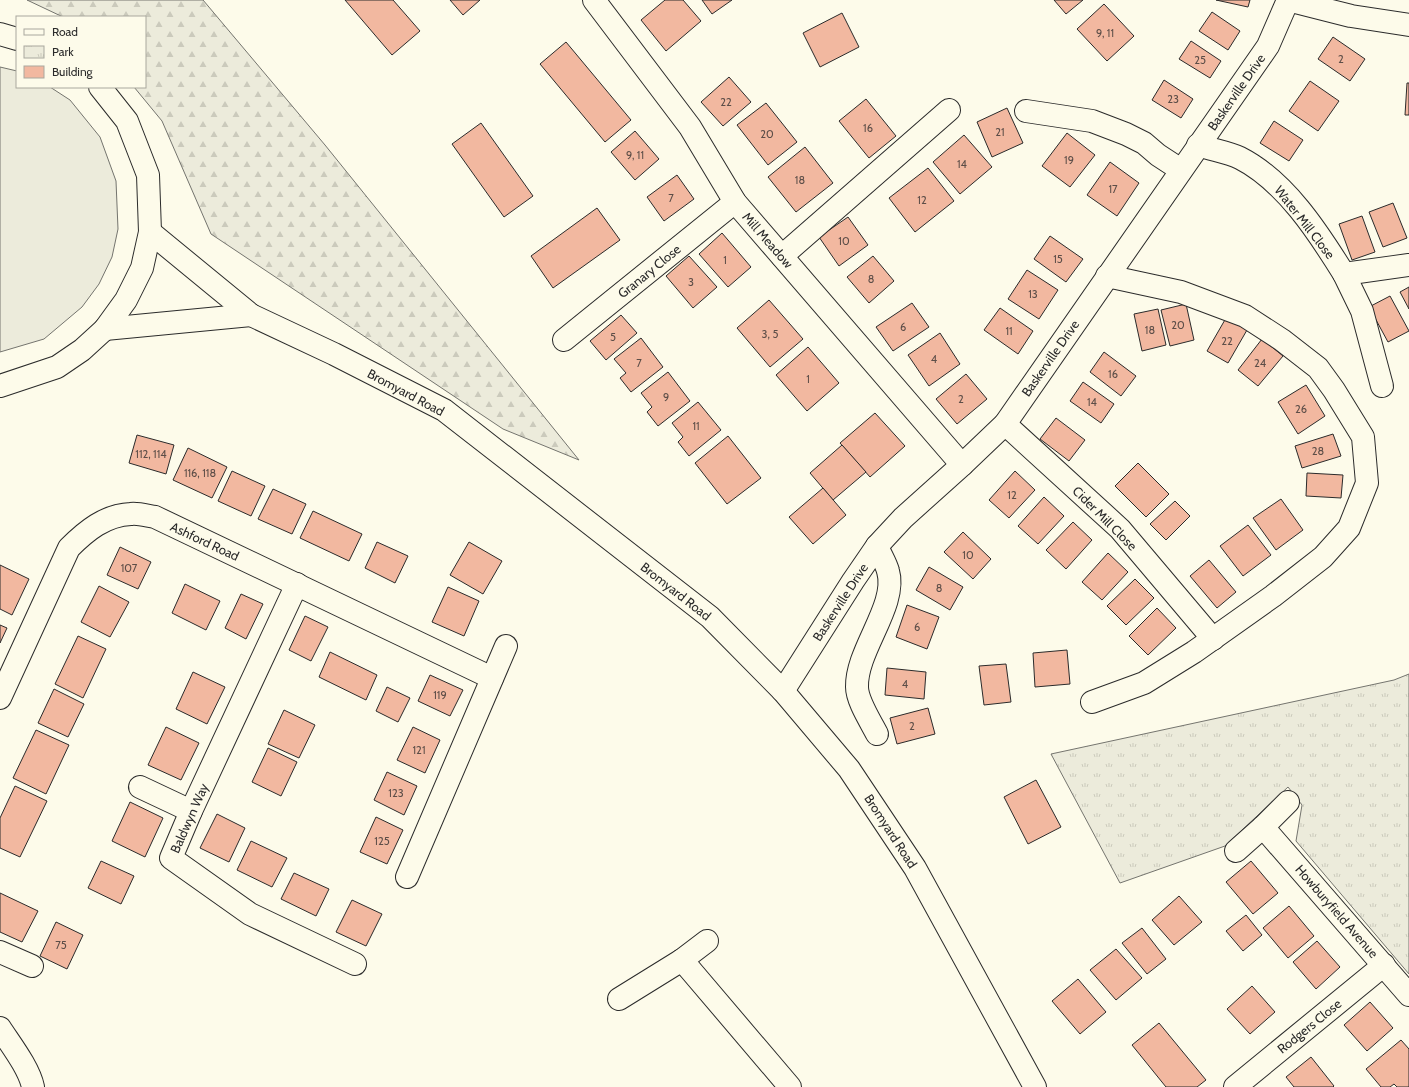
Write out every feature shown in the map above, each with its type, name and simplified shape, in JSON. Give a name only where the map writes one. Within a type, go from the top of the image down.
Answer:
[{"type":"main road","points":[[1288,0],[1352,16],[1409,24]]},
{"type":"main road","name":"Baskerville Drive","points":[[783,691],[853,580],[877,546],[903,518],[1005,424],[1268,46],[1288,0]]},
{"type":"main road","name":"Mill Meadow","points":[[605,4],[690,127],[734,202],[962,465]]},
{"type":"main road","points":[[0,34],[16,39]]},
{"type":"main road","points":[[0,386],[57,367],[82,350],[105,329],[126,300],[142,268],[150,232],[148,175],[127,121],[101,88]]},
{"type":"main road","points":[[782,256],[949,110]]},
{"type":"main road","points":[[1026,110],[1085,119],[1099,123],[1144,143],[1158,155],[1182,170]]},
{"type":"main road","name":"Water Mill Close","points":[[1198,145],[1239,158],[1266,175],[1289,197],[1315,230],[1344,274],[1362,310],[1382,386]]},
{"type":"main road","name":"Granary Close","points":[[564,340],[734,202]]},
{"type":"main road","name":"Bromyard Road","points":[[150,232],[251,315],[334,354],[444,410],[710,617],[783,691],[849,769],[905,852],[1035,1087]]},
{"type":"main road","points":[[1344,274],[1409,265]]},
{"type":"main road","points":[[1092,702],[1144,683],[1194,652],[1323,557],[1349,528],[1367,483],[1363,437],[1334,390],[1318,368],[1282,340],[1245,316],[1181,292],[1107,276]]},
{"type":"main road","points":[[105,329],[251,315]]},
{"type":"main road","name":"Cider Mill Close","points":[[1005,424],[1120,529],[1213,639]]},
{"type":"main road","name":"Ashford Road","points":[[0,698],[69,548],[86,531],[106,519],[131,514],[156,517],[492,678]]},
{"type":"main road","points":[[877,546],[888,571],[890,582],[881,616],[864,653],[858,673],[856,688],[858,697],[877,734]]},
{"type":"main road","name":"Baldwyn Way","points":[[297,584],[191,810],[171,858],[250,914],[355,964]]},
{"type":"main road","points":[[406,876],[506,646]]},
{"type":"main road","points":[[140,787],[191,810]]},
{"type":"main road","points":[[1236,851],[1288,802]]},
{"type":"main road","name":"Howburyfield Avenue","points":[[1263,827],[1409,995]]},
{"type":"main road","points":[[619,999],[682,960],[707,940]]},
{"type":"main road","points":[[0,952],[32,966]]},
{"type":"main road","points":[[682,960],[790,1087]]},
{"type":"main road","name":"Rodgers Close","points":[[1235,1087],[1384,965]]},
{"type":"main road","name":"Bromyard Road","points":[[983,991],[1046,1087]]},
{"type":"main road","points":[[0,1028],[32,1081],[33,1087]]},
{"type":"green space","points":[[27,0],[203,0],[325,145],[579,460],[503,429],[211,234],[162,121],[135,88],[146,88],[146,16],[61,16]]},
{"type":"green space","points":[[0,67],[16,71],[16,88],[52,88],[70,100],[100,137],[116,181],[118,229],[112,257],[99,284],[82,307],[44,339],[0,352]]},
{"type":"green space","points":[[1409,674],[1409,974],[1296,841],[1302,805],[1288,787],[1225,846],[1120,883],[1051,754],[1394,680]]},
{"type":"building","points":[[345,0],[393,0],[420,31],[392,55]]},
{"type":"building","points":[[450,0],[480,0],[463,15]]},
{"type":"building","points":[[665,0],[683,0],[701,21],[666,51],[641,20]]},
{"type":"building","points":[[702,0],[732,0],[712,14]]},
{"type":"building","points":[[1054,0],[1083,0],[1066,14]]},
{"type":"building","points":[[1216,0],[1250,0],[1248,7]]},
{"type":"building","points":[[1104,4],[1134,36],[1107,61],[1077,29]]},
{"type":"building","points":[[1212,12],[1240,31],[1228,50],[1199,31]]},
{"type":"building","points":[[842,13],[859,47],[820,67],[803,33]]},
{"type":"building","points":[[1333,37],[1365,59],[1350,81],[1318,59]]},
{"type":"building","points":[[1191,41],[1221,61],[1210,78],[1179,59]]},
{"type":"building","points":[[566,42],[631,120],[605,142],[540,64]]},
{"type":"building","points":[[729,77],[751,102],[723,126],[701,102]]},
{"type":"building","points":[[1164,80],[1193,99],[1181,118],[1152,100]]},
{"type":"building","points":[[1310,81],[1339,101],[1318,131],[1289,111]]},
{"type":"building","points":[[1407,83],[1409,83],[1409,115],[1405,115]]},
{"type":"building","points":[[866,99],[896,136],[869,158],[839,121]]},
{"type":"building","points":[[766,103],[797,142],[768,165],[737,125]]},
{"type":"building","points":[[1007,108],[1023,143],[992,157],[977,122]]},
{"type":"building","points":[[1274,121],[1303,140],[1289,161],[1260,143]]},
{"type":"building","points":[[481,123],[533,196],[504,217],[452,144]]},
{"type":"building","points":[[635,131],[659,159],[635,180],[611,152]]},
{"type":"building","points":[[1067,133],[1095,155],[1070,187],[1042,166]]},
{"type":"building","points":[[964,135],[992,167],[960,194],[933,162]]},
{"type":"building","points":[[805,147],[833,183],[796,212],[768,177]]},
{"type":"building","points":[[1110,162],[1139,183],[1117,216],[1087,195]]},
{"type":"building","points":[[928,168],[954,201],[915,232],[889,198]]},
{"type":"building","points":[[677,175],[694,199],[664,221],[647,197]]},
{"type":"building","points":[[1393,203],[1407,238],[1383,247],[1369,212]]},
{"type":"building","points":[[597,208],[620,240],[553,288],[531,256]]},
{"type":"building","points":[[1362,216],[1375,252],[1352,260],[1339,224]]},
{"type":"building","points":[[848,217],[868,245],[839,266],[819,237]]},
{"type":"building","points":[[722,233],[751,267],[728,287],[699,254]]},
{"type":"building","points":[[1050,236],[1083,259],[1066,282],[1034,259]]},
{"type":"building","points":[[689,256],[717,287],[693,308],[666,276]]},
{"type":"building","points":[[873,256],[894,281],[869,303],[847,277]]},
{"type":"building","points":[[1027,270],[1058,290],[1039,319],[1008,299]]},
{"type":"building","points":[[1409,287],[1409,309],[1400,292]]},
{"type":"building","points":[[1390,296],[1409,331],[1388,342],[1369,307]]},
{"type":"building","points":[[769,300],[803,339],[770,367],[737,328]]},
{"type":"building","points":[[912,303],[929,327],[893,351],[876,327]]},
{"type":"building","points":[[1186,304],[1194,340],[1170,346],[1161,310]]},
{"type":"building","points":[[1000,308],[1033,331],[1018,354],[984,330]]},
{"type":"building","points":[[1158,309],[1166,345],[1142,351],[1134,314]]},
{"type":"building","points":[[621,315],[637,333],[606,360],[590,341]]},
{"type":"building","points":[[1226,318],[1247,330],[1228,363],[1207,351]]},
{"type":"building","points":[[940,333],[960,364],[929,386],[908,355]]},
{"type":"building","points":[[641,338],[663,367],[631,392],[620,378],[626,373],[614,359]]},
{"type":"building","points":[[1262,339],[1283,356],[1258,386],[1238,370]]},
{"type":"building","points":[[808,347],[839,383],[807,411],[776,375]]},
{"type":"building","points":[[1104,352],[1136,376],[1121,396],[1090,372]]},
{"type":"building","points":[[668,372],[690,401],[658,426],[647,412],[652,407],[641,393]]},
{"type":"building","points":[[966,374],[987,399],[957,424],[936,399]]},
{"type":"building","points":[[1083,382],[1114,404],[1101,423],[1070,401]]},
{"type":"building","points":[[1306,385],[1325,416],[1298,434],[1278,402]]},
{"type":"building","points":[[698,402],[721,430],[689,456],[678,442],[683,437],[672,423]]},
{"type":"building","points":[[875,413],[905,446],[870,477],[840,443]]},
{"type":"building","points":[[1056,418],[1085,440],[1069,461],[1040,439]]},
{"type":"building","points":[[1333,434],[1341,456],[1302,468],[1295,446]]},
{"type":"building","points":[[137,435],[174,445],[166,474],[129,463]]},
{"type":"building","points":[[728,436],[761,478],[727,504],[695,463]]},
{"type":"building","points":[[842,445],[866,472],[833,500],[810,473]]},
{"type":"building","points":[[188,448],[227,467],[212,498],[173,480]]},
{"type":"building","points":[[1138,463],[1169,494],[1146,517],[1115,486]]},
{"type":"building","points":[[232,471],[265,486],[251,516],[218,501]]},
{"type":"building","points":[[1015,471],[1035,490],[1009,518],[989,500]]},
{"type":"building","points":[[1307,473],[1343,475],[1341,498],[1306,496]]},
{"type":"building","points":[[823,488],[846,515],[813,544],[789,517]]},
{"type":"building","points":[[273,489],[306,504],[292,534],[258,519]]},
{"type":"building","points":[[1044,497],[1064,516],[1038,544],[1018,526]]},
{"type":"building","points":[[1281,499],[1303,530],[1276,550],[1253,518]]},
{"type":"building","points":[[1175,501],[1190,516],[1166,540],[1150,524]]},
{"type":"building","points":[[313,511],[362,534],[349,561],[300,538]]},
{"type":"building","points":[[1073,522],[1092,540],[1066,569],[1046,550]]},
{"type":"building","points":[[1248,525],[1271,555],[1243,576],[1220,546]]},
{"type":"building","points":[[963,532],[991,559],[973,579],[944,552]]},
{"type":"building","points":[[377,542],[408,556],[395,583],[365,568]]},
{"type":"building","points":[[469,542],[502,561],[483,594],[450,575]]},
{"type":"building","points":[[120,547],[151,562],[138,589],[107,575]]},
{"type":"building","points":[[1108,553],[1128,572],[1102,600],[1082,582]]},
{"type":"building","points":[[1209,560],[1236,592],[1217,608],[1190,576]]},
{"type":"building","points":[[0,565],[29,579],[12,615],[0,609]]},
{"type":"building","points":[[929,567],[963,587],[950,610],[916,590]]},
{"type":"building","points":[[1135,579],[1154,598],[1126,625],[1107,606]]},
{"type":"building","points":[[185,584],[220,601],[206,630],[172,613]]},
{"type":"building","points":[[99,586],[129,602],[110,637],[81,622]]},
{"type":"building","points":[[448,587],[479,601],[464,636],[432,622]]},
{"type":"building","points":[[241,594],[263,604],[246,639],[225,628]]},
{"type":"building","points":[[907,605],[939,617],[927,649],[896,637]]},
{"type":"building","points":[[1157,608],[1176,628],[1148,655],[1129,636]]},
{"type":"building","points":[[305,616],[328,627],[311,661],[289,650]]},
{"type":"building","points":[[0,625],[7,628],[0,643]]},
{"type":"building","points":[[78,636],[106,649],[83,698],[55,684]]},
{"type":"building","points":[[1067,650],[1070,684],[1035,687],[1033,653]]},
{"type":"building","points":[[330,652],[377,675],[366,700],[319,677]]},
{"type":"building","points":[[1006,664],[1011,702],[984,705],[979,666]]},
{"type":"building","points":[[887,668],[926,672],[924,699],[885,695]]},
{"type":"building","points":[[193,672],[225,687],[207,724],[176,709]]},
{"type":"building","points":[[430,675],[463,690],[450,716],[418,701]]},
{"type":"building","points":[[387,687],[410,698],[398,722],[376,711]]},
{"type":"building","points":[[54,689],[84,704],[68,737],[38,723]]},
{"type":"building","points":[[928,708],[935,734],[897,744],[890,718]]},
{"type":"building","points":[[284,710],[315,725],[299,758],[268,744]]},
{"type":"building","points":[[166,727],[199,743],[181,780],[148,765]]},
{"type":"building","points":[[413,727],[440,740],[425,773],[397,760]]},
{"type":"building","points":[[36,730],[69,745],[46,794],[13,778]]},
{"type":"building","points":[[268,748],[297,762],[281,796],[252,782]]},
{"type":"building","points":[[387,772],[417,786],[404,815],[374,800]]},
{"type":"building","points":[[1036,780],[1061,827],[1028,844],[1004,797]]},
{"type":"building","points":[[15,786],[47,801],[20,857],[0,848],[0,818]]},
{"type":"building","points":[[130,802],[163,818],[145,857],[112,841]]},
{"type":"building","points":[[217,814],[245,828],[229,862],[200,848]]},
{"type":"building","points":[[376,817],[403,830],[387,864],[360,852]]},
{"type":"building","points":[[251,841],[287,858],[272,887],[237,870]]},
{"type":"building","points":[[101,861],[134,876],[121,904],[88,888]]},
{"type":"building","points":[[1251,861],[1278,893],[1253,914],[1226,882]]},
{"type":"building","points":[[294,873],[329,889],[316,916],[281,899]]},
{"type":"building","points":[[0,893],[38,911],[22,942],[0,932]]},
{"type":"building","points":[[1179,896],[1202,922],[1174,945],[1152,920]]},
{"type":"building","points":[[352,900],[382,914],[366,946],[336,932]]},
{"type":"building","points":[[1289,906],[1314,936],[1288,958],[1263,928]]},
{"type":"building","points":[[1246,915],[1262,935],[1243,951],[1226,931]]},
{"type":"building","points":[[56,922],[83,935],[67,969],[40,956]]},
{"type":"building","points":[[1142,928],[1166,959],[1147,974],[1122,943]]},
{"type":"building","points":[[1317,941],[1340,967],[1316,989],[1293,962]]},
{"type":"building","points":[[1116,949],[1142,978],[1116,1000],[1090,970]]},
{"type":"building","points":[[1078,979],[1106,1012],[1080,1034],[1052,1001]]},
{"type":"building","points":[[1252,986],[1275,1012],[1250,1034],[1227,1009]]},
{"type":"building","points":[[1370,1002],[1393,1028],[1367,1051],[1344,1025]]},
{"type":"building","points":[[1159,1023],[1206,1080],[1197,1087],[1166,1087],[1132,1045]]},
{"type":"building","points":[[1401,1040],[1409,1049],[1409,1087],[1397,1087],[1394,1084],[1390,1087],[1381,1087],[1366,1069]]},
{"type":"building","points":[[1311,1057],[1334,1086],[1333,1087],[1294,1087],[1286,1077]]}]
